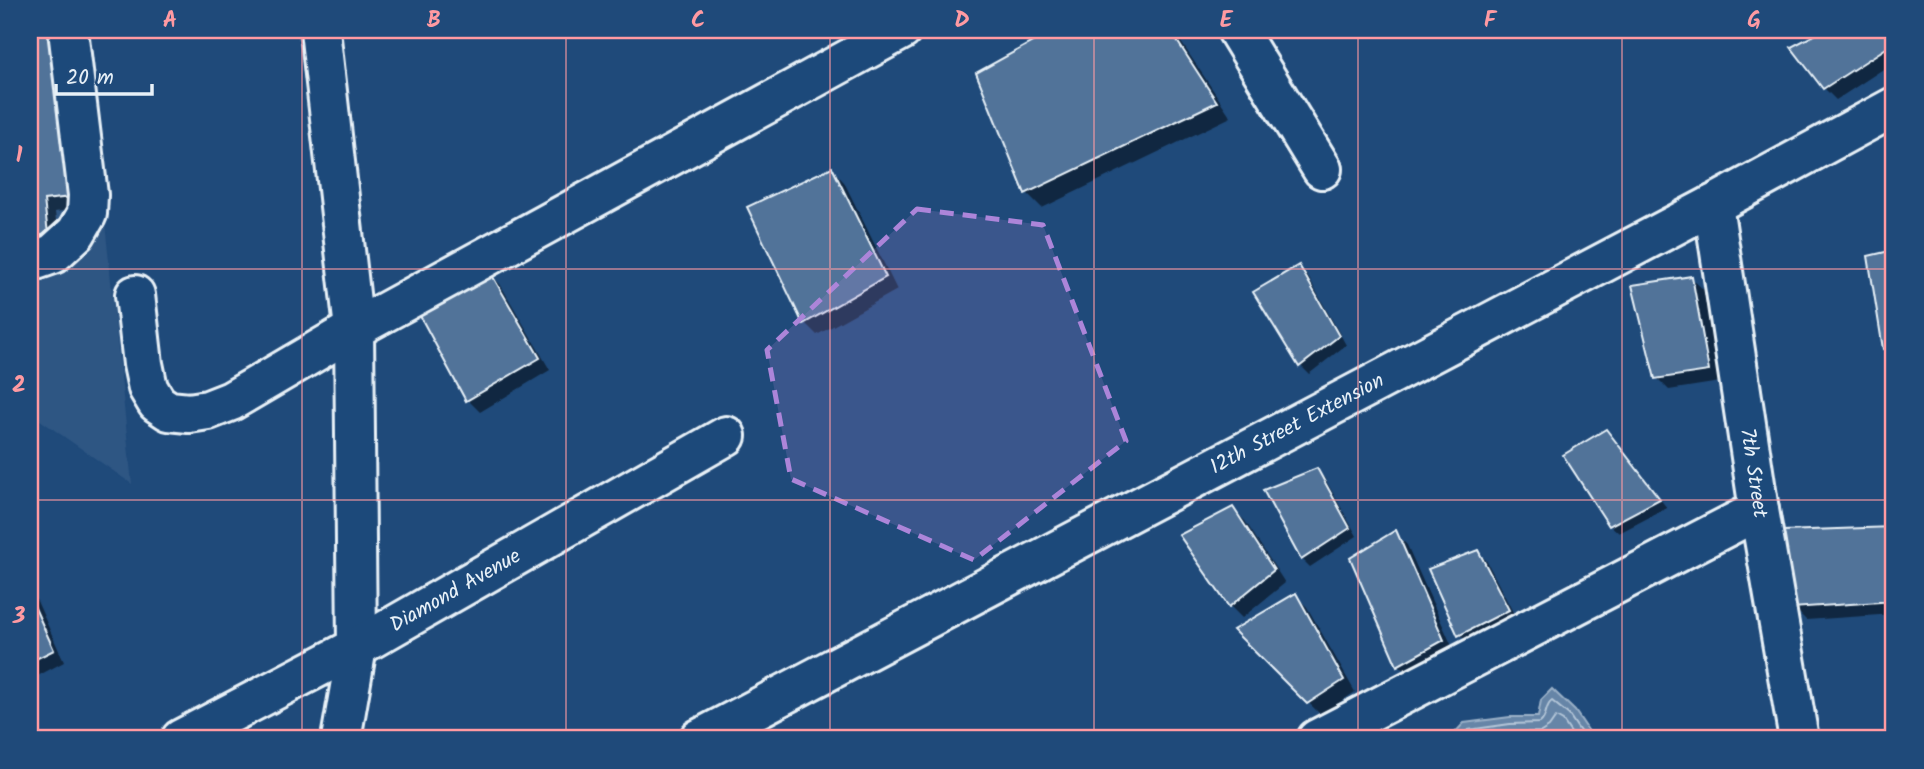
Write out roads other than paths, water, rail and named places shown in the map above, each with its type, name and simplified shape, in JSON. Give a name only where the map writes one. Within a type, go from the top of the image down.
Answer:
[{"type":"street","points":[[30,262],[53,254],[76,233],[87,214],[88,195],[68,30]]},
{"type":"street","points":[[320,30],[354,329],[357,647],[341,739]]},
{"type":"street","points":[[135,296],[143,364],[148,388],[157,403],[169,411],[189,413],[208,410],[231,401],[354,329],[902,30]]},
{"type":"street","points":[[1237,30],[1322,169]]},
{"type":"street","name":"12th Street Extension","points":[[699,739],[1894,107]]},
{"type":"street","name":"7th Street","points":[[1713,205],[1759,509],[1799,739]]},
{"type":"street","name":"Diamond Avenue","points":[[181,739],[357,647],[726,436]]},
{"type":"street","points":[[1317,739],[1759,509]]},
{"type":"water","points":[[1552,689],[1575,711],[1594,739],[1449,739],[1464,723],[1510,717],[1538,717],[1541,700]]}]
